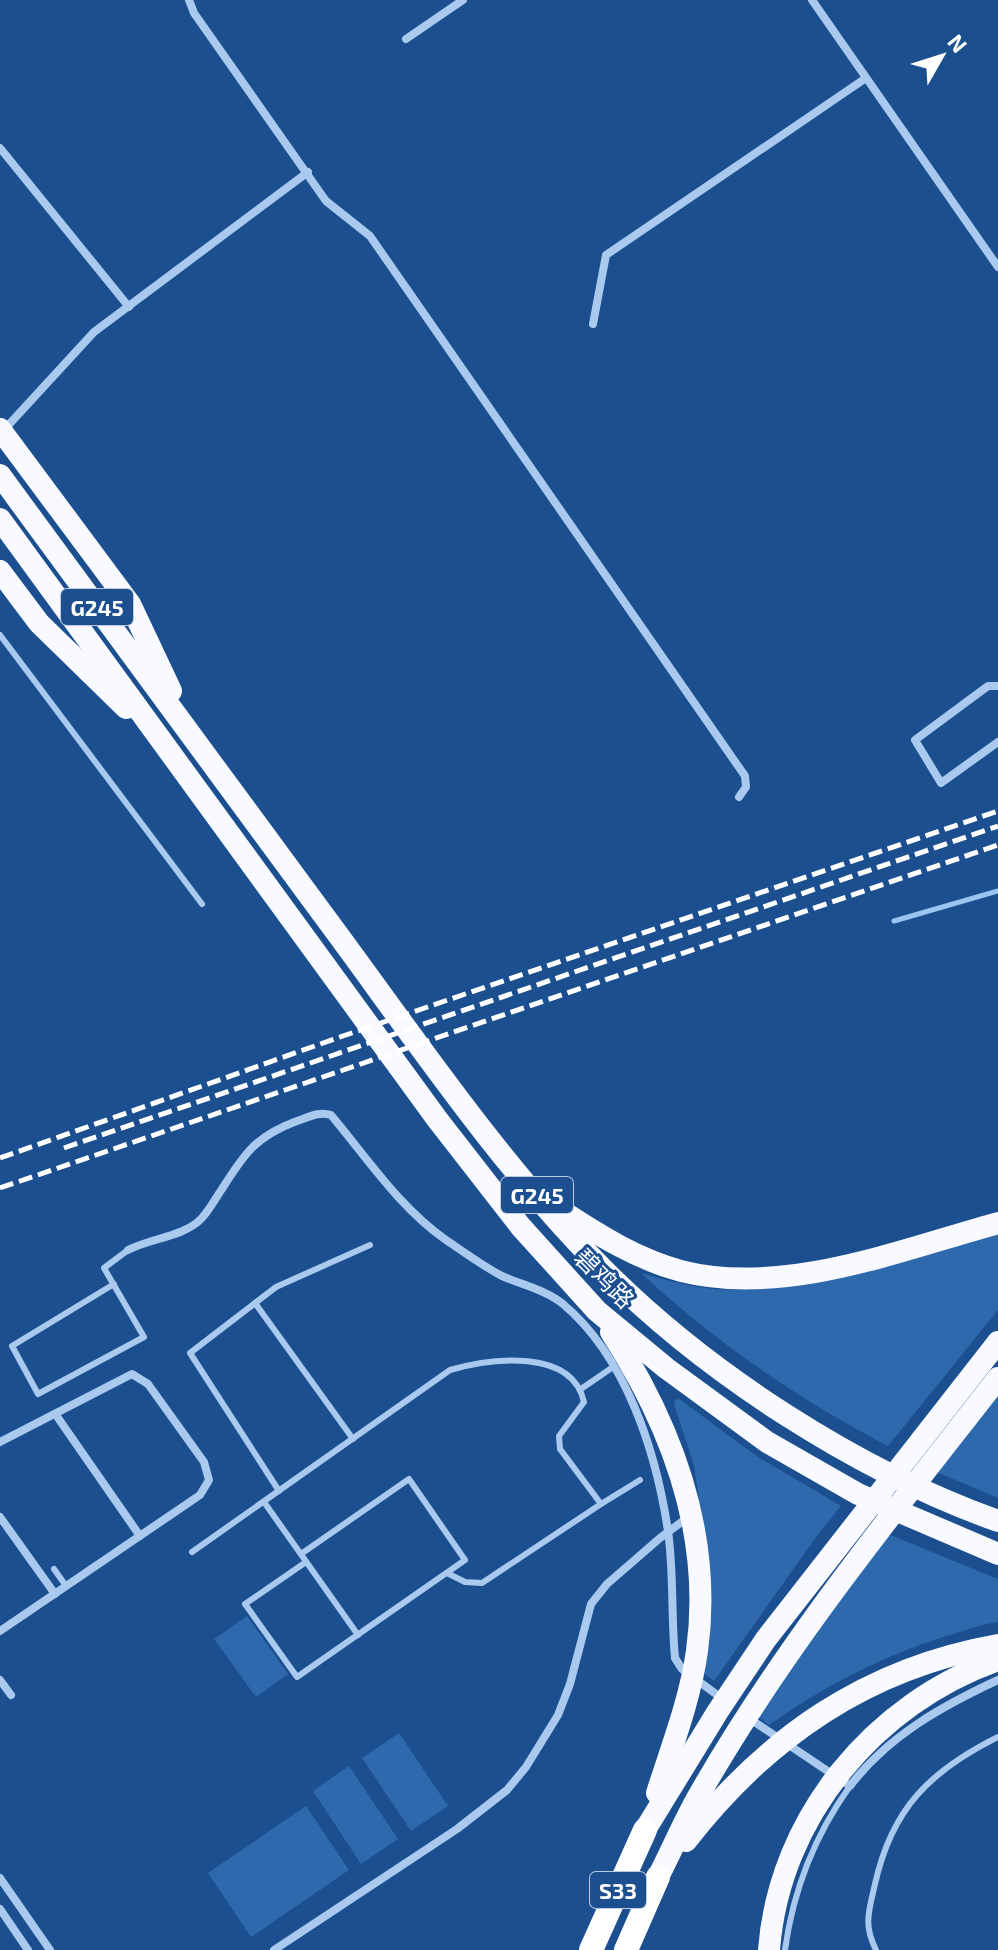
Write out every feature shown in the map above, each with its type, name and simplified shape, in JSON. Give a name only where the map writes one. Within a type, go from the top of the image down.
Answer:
[{"type":"highway","points":[[1,430],[130,604],[194,739]]},
{"type":"highway","name":"G245","points":[[0,475],[194,739]]},
{"type":"highway","name":"G245","points":[[0,519],[173,754]]},
{"type":"highway","points":[[0,571],[39,623],[173,754]]},
{"type":"highway","name":"碧鸡路","points":[[194,739],[484,1133],[604,1270],[698,1351],[791,1419],[884,1472],[998,1521]]},
{"type":"highway","name":"碧鸡路","points":[[173,754],[437,1119],[521,1227],[597,1311],[666,1368],[767,1442],[858,1494],[998,1554]]},
{"type":"highway","points":[[532,1189],[625,1251],[705,1276],[770,1278],[809,1274],[998,1223]]},
{"type":"highway","points":[[597,1311],[637,1372],[673,1448],[698,1541],[700,1593],[697,1649],[686,1702],[645,1830]]},
{"type":"highway","points":[[645,1830],[766,1639],[998,1342]]},
{"type":"highway","points":[[658,1877],[698,1797],[753,1707],[838,1583],[998,1378]]},
{"type":"highway","points":[[658,1877],[700,1823],[764,1757],[838,1702],[914,1666],[965,1650],[998,1645]]},
{"type":"highway","points":[[769,1950],[774,1910],[787,1865],[822,1797],[849,1760],[874,1733],[925,1694],[945,1681],[998,1660]]},
{"type":"highway","name":"S33","points":[[591,1950],[645,1830]]},
{"type":"highway","name":"S33","points":[[626,1950],[658,1877]]},
{"type":"street","points":[[189,0],[194,13],[326,201],[370,236],[745,776],[746,787],[739,797]]},
{"type":"street","points":[[406,39],[463,0]]},
{"type":"street","points":[[812,0],[998,267]]},
{"type":"street","points":[[593,324],[606,255],[866,78]]},
{"type":"street","points":[[0,148],[129,307]]},
{"type":"street","points":[[1,430],[94,332],[308,172]]},
{"type":"street","points":[[998,686],[988,686],[915,740],[941,783],[998,742]]},
{"type":"street","points":[[128,1250],[187,1229],[211,1207],[250,1147],[278,1128],[323,1112],[331,1115],[403,1202],[443,1238],[501,1275],[560,1301],[583,1323],[613,1367],[647,1445],[668,1533],[675,1658],[682,1669],[716,1694]]},
{"type":"street","points":[[0,1442],[56,1415],[77,1400],[126,1375],[138,1376],[148,1384],[204,1462],[209,1480],[200,1495],[0,1631]]},
{"type":"street","points":[[56,1415],[140,1536]]},
{"type":"street","points":[[274,1950],[457,1829],[507,1790],[526,1767],[558,1715],[570,1684],[591,1604],[607,1584],[691,1515]]},
{"type":"street","points":[[0,1517],[55,1594]]},
{"type":"street","points":[[0,1680],[11,1695]]},
{"type":"street","points":[[753,1721],[850,1786],[862,1770],[904,1733],[945,1705],[998,1680]]},
{"type":"street","points":[[0,1878],[50,1950]]},
{"type":"street","points":[[0,1909],[28,1950]]},
{"type":"lane","points":[[0,635],[202,904]]},
{"type":"lane","points":[[279,1491],[190,1353],[276,1287],[370,1245]]},
{"type":"lane","points":[[114,1284],[12,1346],[38,1394],[144,1337],[114,1284],[104,1268],[128,1250]]},
{"type":"lane","points":[[255,1303],[353,1439]]},
{"type":"lane","points":[[192,1552],[450,1370],[468,1365],[511,1361],[547,1364],[571,1376],[581,1389],[584,1402],[559,1436],[560,1449],[601,1504]]},
{"type":"lane","points":[[581,1389],[613,1367]]},
{"type":"lane","points":[[301,1554],[409,1479],[465,1560],[297,1677],[245,1604],[306,1562]]},
{"type":"lane","points":[[447,1573],[465,1582],[482,1583],[640,1480]]},
{"type":"lane","points":[[264,1502],[358,1635]]},
{"type":"lane","points":[[54,1569],[66,1586]]},
{"type":"lane","points":[[876,1950],[867,1923],[877,1878],[895,1824],[915,1796],[941,1770],[998,1737]]},
{"type":"lane","points":[[785,1950],[801,1883],[819,1834],[850,1786]]},
{"type":"shaded area","points":[[998,1230],[998,1310],[888,1446],[758,1368],[698,1323],[641,1273],[713,1289],[784,1287],[857,1272]]},
{"type":"shaded area","points":[[998,1385],[998,1498],[932,1470]]},
{"type":"shaded area","points":[[679,1399],[758,1457],[841,1506],[714,1681],[697,1668],[705,1542],[694,1465],[674,1404]]},
{"type":"shaded area","points":[[883,1532],[998,1579],[998,1622],[926,1643],[879,1662],[834,1684],[769,1725],[750,1711]]},
{"type":"shaded area","points":[[247,1616],[288,1674],[256,1697],[214,1639]]},
{"type":"shaded area","points":[[399,1733],[448,1806],[411,1831],[362,1758]]},
{"type":"shaded area","points":[[349,1766],[398,1839],[361,1864],[313,1791]]},
{"type":"shaded area","points":[[306,1806],[349,1870],[251,1937],[208,1873]]},
{"type":"waterway","points":[[894,921],[998,891]]},
{"type":"railway","points":[[0,1158],[340,1037],[998,811]]},
{"type":"railway","points":[[64,1148],[998,826]]},
{"type":"railway","points":[[0,1188],[998,845]]}]
